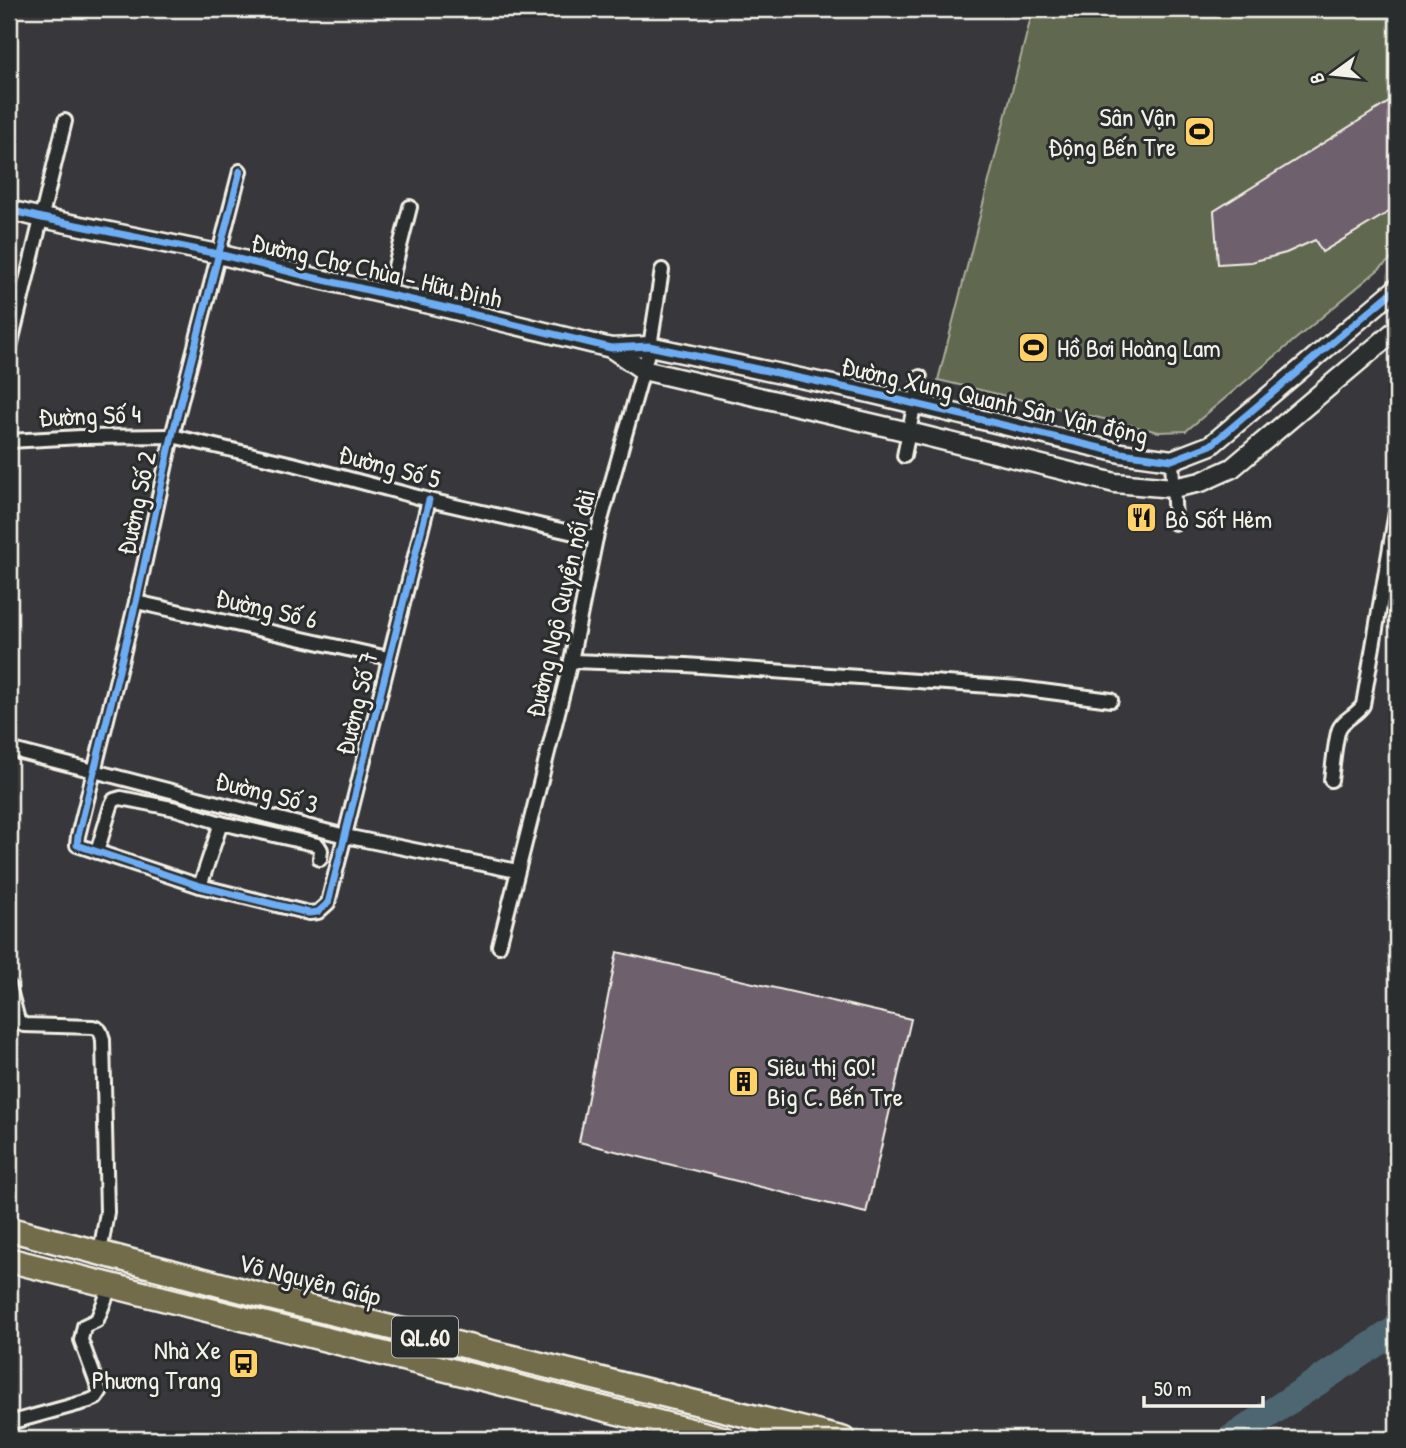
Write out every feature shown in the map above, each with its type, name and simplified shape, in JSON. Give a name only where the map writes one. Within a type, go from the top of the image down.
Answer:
[{"type":"highway","name":"Võ Nguyên Giáp","points":[[9,1229],[271,1298],[843,1439]]},
{"type":"highway","name":"Võ Nguyên Giáp","points":[[9,1260],[724,1439]]},
{"type":"highway","points":[[264,1323],[271,1298]]},
{"type":"street","points":[[9,351],[65,121]]},
{"type":"street","name":"Đường Số 2","points":[[97,852],[77,845],[78,836],[136,601],[172,436],[240,170]]},
{"type":"street","points":[[388,294],[410,207]]},
{"type":"street","name":"Đường Chợ Chùa - Hữu Định","points":[[9,210],[218,254],[611,348]]},
{"type":"street","name":"Đường Ngô Quyền nối dài","points":[[499,946],[571,661],[596,538],[649,346],[662,271]]},
{"type":"street","name":"Đường Xung Quanh Sân Vận động","points":[[611,348],[649,346],[915,404],[1121,453],[1172,460],[1211,444],[1397,288]]},
{"type":"street","name":"Đường Xung Quanh Sân Vận động","points":[[611,348],[643,370],[1115,483],[1173,488],[1200,482],[1231,468],[1397,329]]},
{"type":"street","points":[[904,456],[920,377]]},
{"type":"street","name":"Đường Số 4","points":[[9,441],[172,436]]},
{"type":"street","name":"Đường Số 5","points":[[172,436],[429,500],[596,538]]},
{"type":"street","points":[[1172,460],[1175,523]]},
{"type":"street","name":"Đường Số 7","points":[[200,886],[309,913],[318,912],[328,903],[429,500]]},
{"type":"street","points":[[1331,780],[1339,729],[1345,721],[1359,712],[1363,705],[1397,506]]},
{"type":"street","name":"Đường Số 6","points":[[136,601],[388,658]]},
{"type":"street","points":[[571,661],[686,665],[1019,688],[1111,699]]},
{"type":"street","name":"Đường Số 3","points":[[9,749],[345,836],[517,871]]},
{"type":"street","points":[[221,823],[200,886],[97,852],[111,806],[114,800],[121,798],[318,845],[321,850],[320,859]]},
{"type":"street","points":[[9,986],[18,1020],[24,1025],[93,1027],[101,1031],[107,1212],[100,1253]]},
{"type":"street","points":[[9,1423],[96,1398],[100,1392],[80,1340],[81,1332],[84,1326],[97,1320],[111,1285]]},
{"type":"green space","name":"Sân Vận Động Bến Tre","points":[[1033,9],[1397,9],[1397,254],[1186,431],[1159,432],[938,380]]},
{"type":"building","points":[[1397,97],[1397,207],[1322,252],[1315,240],[1286,253],[1251,262],[1218,264],[1214,211]]},
{"type":"building","name":"Siêu thị GO! Big C. Bến Tre","points":[[617,952],[911,1019],[866,1213],[579,1142]]},
{"type":"waterway","points":[[1231,1439],[1397,1329]]},
{"type":"cycle path","points":[[240,171],[172,436],[136,602],[77,845],[200,886],[309,913],[318,912],[328,903],[429,500]]},
{"type":"cycle path","points":[[9,210],[218,254],[611,348],[649,346],[861,391],[1121,453],[1172,460],[1211,445],[1397,288]]},
{"type":"place","name":"Sân Vận Động Bến Tre","points":[[1199,131]]},
{"type":"place","name":"Hồ Bơi Hoàng Lam","points":[[1034,347]]},
{"type":"place","name":"Bò Sốt Hẻm","points":[[1142,518]]},
{"type":"place","name":"Siêu thị GO! Big C. Bến Tre","points":[[744,1081]]},
{"type":"place","name":"Nhà Xe Phương Trang","points":[[244,1364]]}]
